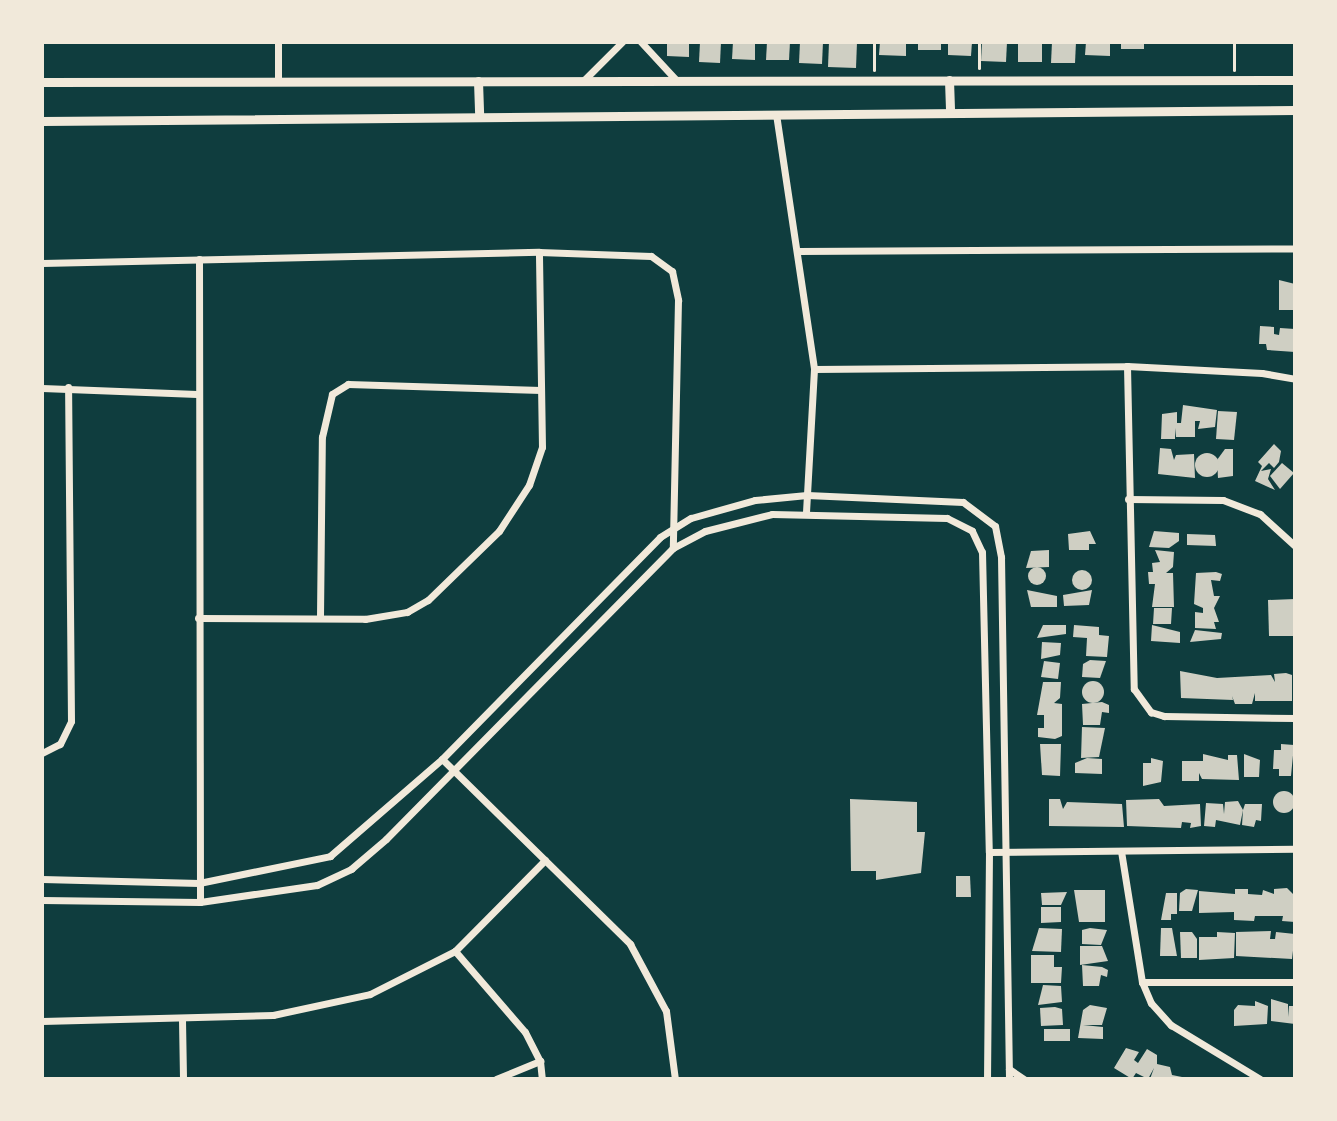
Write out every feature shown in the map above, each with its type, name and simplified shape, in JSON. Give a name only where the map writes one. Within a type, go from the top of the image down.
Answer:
[{"type":"street","points":[[278,42],[278,82]]},
{"type":"street","points":[[583,81],[622,42]]},
{"type":"street","points":[[641,42],[677,81]]},
{"type":"street","points":[[949,80],[950,113]]},
{"type":"street","points":[[42,82],[1295,80]]},
{"type":"street","points":[[478,81],[479,114]]},
{"type":"street","points":[[42,121],[479,114],[1295,110]]},
{"type":"street","points":[[776,114],[814,369],[806,513]]},
{"type":"street","points":[[798,251],[1295,248]]},
{"type":"street","points":[[198,618],[365,619],[407,612],[428,600],[499,531],[538,467],[541,390],[539,252]]},
{"type":"street","points":[[42,263],[539,252],[633,252],[651,256],[672,271],[678,300],[673,548]]},
{"type":"street","points":[[199,259],[200,902]]},
{"type":"street","points":[[814,369],[1127,366],[1237,371],[1295,379]]},
{"type":"street","points":[[1127,366],[1132,679],[1140,702],[1164,716],[1295,718]]},
{"type":"street","points":[[320,617],[322,437],[332,394],[348,384],[541,390]]},
{"type":"street","points":[[42,753],[60,744],[71,721],[68,387]]},
{"type":"street","points":[[42,388],[197,394]]},
{"type":"street","points":[[42,879],[199,883],[330,856],[442,759],[671,529],[722,507],[807,495],[963,502],[995,526],[1001,557],[1009,1079]]},
{"type":"street","points":[[1128,499],[1223,500],[1260,514],[1295,546]]},
{"type":"street","points":[[42,900],[200,902],[275,894],[351,869],[456,772],[673,548],[738,520],[806,513],[947,518],[964,524],[979,540],[989,852],[987,1079]]},
{"type":"street","points":[[442,759],[604,914],[650,974],[666,1011],[675,1079]]},
{"type":"street","points":[[989,852],[1295,849]]},
{"type":"street","points":[[1121,851],[1142,982],[1151,1003],[1171,1025],[1260,1079]]},
{"type":"street","points":[[42,1021],[182,1020],[334,1005],[370,994],[455,951],[545,860]]},
{"type":"street","points":[[455,951],[525,1032],[540,1061],[542,1079]]},
{"type":"street","points":[[1142,982],[1295,982]]},
{"type":"street","points":[[182,1020],[183,1079]]},
{"type":"street","points":[[496,1079],[540,1061]]},
{"type":"street","points":[[1009,1069],[1024,1079]]},
{"type":"path","points":[[874,42],[874,81]]},
{"type":"path","points":[[979,42],[979,80]]},
{"type":"path","points":[[1234,42],[1234,80]]},
{"type":"building","points":[[667,42],[689,42],[689,57],[667,56]]},
{"type":"building","points":[[700,42],[721,42],[720,63],[699,62]]},
{"type":"building","points":[[733,42],[755,42],[755,60],[732,59]]},
{"type":"building","points":[[767,42],[790,42],[789,60],[766,60]]},
{"type":"building","points":[[800,42],[823,42],[822,64],[799,63]]},
{"type":"building","points":[[829,42],[857,42],[856,68],[828,67]]},
{"type":"building","points":[[880,42],[906,42],[906,56],[879,55]]},
{"type":"building","points":[[918,42],[941,42],[941,50],[918,50]]},
{"type":"building","points":[[948,42],[972,42],[971,56],[948,55]]},
{"type":"building","points":[[982,42],[1007,42],[1006,62],[981,61]]},
{"type":"building","points":[[1018,42],[1042,42],[1042,62],[1018,62]]},
{"type":"building","points":[[1052,42],[1076,42],[1075,63],[1051,63]]},
{"type":"building","points":[[1086,42],[1110,42],[1110,56],[1085,55]]},
{"type":"building","points":[[1121,42],[1144,42],[1144,49],[1121,49]]},
{"type":"building","points":[[1279,280],[1295,284],[1295,310],[1279,310]]},
{"type":"building","points":[[1260,326],[1274,327],[1274,334],[1279,335],[1280,328],[1295,329],[1295,352],[1267,350],[1266,344],[1259,344]]},
{"type":"building","points":[[1183,405],[1217,410],[1215,427],[1198,429],[1200,421],[1195,421],[1195,437],[1176,437],[1175,428],[1175,439],[1161,439],[1162,414],[1177,412],[1177,423],[1181,423]]},
{"type":"building","points":[[1218,411],[1237,412],[1234,440],[1216,439]]},
{"type":"building","points":[[1274,444],[1281,451],[1279,462],[1274,468],[1269,463],[1261,471],[1271,469],[1268,479],[1275,490],[1255,481],[1262,466],[1258,462]]},
{"type":"building","points":[[1160,448],[1171,449],[1174,460],[1176,455],[1194,454],[1195,478],[1158,474]]},
{"type":"building","points":[[1225,449],[1233,449],[1233,476],[1218,478],[1217,460]]},
{"type":"building","points":[[1207,453],[1218,460],[1219,465],[1212,476],[1207,477],[1196,470],[1195,465],[1202,454]]},
{"type":"building","points":[[1282,463],[1294,473],[1280,489],[1270,476]]},
{"type":"building","points":[[1090,531],[1096,544],[1089,544],[1089,550],[1069,550],[1068,534]]},
{"type":"building","points":[[1154,531],[1179,533],[1179,541],[1169,548],[1149,547]]},
{"type":"building","points":[[1187,534],[1215,535],[1216,546],[1187,545]]},
{"type":"building","points":[[1049,550],[1049,567],[1026,568],[1031,551]]},
{"type":"building","points":[[1155,550],[1174,552],[1173,567],[1166,573],[1173,573],[1174,607],[1152,607],[1155,584],[1149,584],[1148,572],[1153,572],[1152,563],[1160,562]]},
{"type":"building","points":[[1033,567],[1041,567],[1046,576],[1044,583],[1033,585],[1028,580],[1028,572]]},
{"type":"building","points":[[1082,570],[1089,573],[1092,580],[1089,587],[1082,590],[1075,587],[1072,580],[1075,573]]},
{"type":"building","points":[[1196,573],[1222,574],[1220,581],[1211,580],[1214,596],[1220,596],[1214,608],[1219,622],[1214,622],[1216,629],[1195,628],[1195,612],[1203,613],[1203,608],[1194,604]]},
{"type":"building","points":[[1027,590],[1057,596],[1057,607],[1031,607]]},
{"type":"building","points":[[1092,590],[1089,605],[1064,606],[1063,595]]},
{"type":"building","points":[[1295,599],[1295,636],[1269,636],[1268,600]]},
{"type":"building","points":[[1154,608],[1172,608],[1171,624],[1153,624]]},
{"type":"building","points":[[1043,625],[1066,625],[1066,634],[1037,638]]},
{"type":"building","points":[[1074,625],[1099,627],[1099,635],[1109,636],[1107,657],[1086,656],[1087,638],[1073,637]]},
{"type":"building","points":[[1152,625],[1180,632],[1180,643],[1151,641]]},
{"type":"building","points":[[1195,630],[1222,633],[1221,639],[1190,642]]},
{"type":"building","points":[[1042,642],[1061,643],[1060,655],[1041,659]]},
{"type":"building","points":[[1090,660],[1106,661],[1100,678],[1082,677],[1083,664]]},
{"type":"building","points":[[1044,661],[1060,663],[1058,679],[1041,677]]},
{"type":"building","points":[[1180,671],[1217,678],[1271,675],[1275,682],[1274,674],[1286,673],[1292,675],[1292,701],[1255,701],[1255,693],[1252,704],[1235,704],[1232,696],[1233,700],[1181,698]]},
{"type":"building","points":[[1093,681],[1101,684],[1104,692],[1101,700],[1093,703],[1085,700],[1082,692],[1085,684]]},
{"type":"building","points":[[1043,682],[1061,682],[1060,698],[1054,703],[1062,704],[1062,736],[1055,739],[1038,737],[1038,728],[1044,728],[1044,715],[1037,715]]},
{"type":"building","points":[[1102,702],[1109,705],[1109,713],[1102,712],[1100,725],[1083,725],[1082,704]]},
{"type":"building","points":[[1082,727],[1105,728],[1099,757],[1081,758]]},
{"type":"building","points":[[1040,744],[1061,744],[1060,776],[1042,775]]},
{"type":"building","points":[[1281,744],[1294,745],[1291,776],[1279,776],[1279,769],[1273,769],[1274,750],[1281,750]]},
{"type":"building","points":[[1203,754],[1228,760],[1228,755],[1237,755],[1239,780],[1202,779],[1199,773],[1199,781],[1182,781],[1182,761],[1203,761]]},
{"type":"building","points":[[1244,754],[1260,760],[1259,777],[1244,777]]},
{"type":"building","points":[[1087,758],[1102,759],[1102,774],[1075,773],[1075,763]]},
{"type":"building","points":[[1151,758],[1163,761],[1161,782],[1143,786],[1143,763],[1151,763]]},
{"type":"building","points":[[1284,791],[1292,794],[1295,802],[1292,810],[1284,813],[1276,810],[1273,802],[1276,794]]},
{"type":"building","points":[[850,799],[917,802],[917,832],[925,832],[921,873],[876,880],[876,871],[851,871]]},
{"type":"building","points":[[1049,799],[1060,799],[1063,809],[1067,802],[1122,804],[1124,827],[1049,826]]},
{"type":"building","points":[[1159,799],[1164,806],[1200,804],[1201,826],[1190,828],[1191,823],[1182,822],[1181,828],[1127,826],[1126,800]]},
{"type":"building","points":[[1238,801],[1243,810],[1240,825],[1216,820],[1215,827],[1204,826],[1206,803],[1223,804],[1224,814],[1225,802]]},
{"type":"building","points":[[1245,804],[1262,804],[1261,821],[1256,820],[1254,827],[1242,825]]},
{"type":"building","points":[[956,876],[970,876],[971,897],[956,897]]},
{"type":"building","points":[[1287,888],[1295,896],[1295,922],[1282,921],[1283,916],[1255,916],[1254,921],[1234,920],[1234,912],[1199,913],[1199,891],[1235,894],[1235,889],[1248,889],[1248,894],[1262,895],[1263,890],[1274,894],[1274,889]]},
{"type":"building","points":[[1186,889],[1198,890],[1192,911],[1179,911],[1180,893]]},
{"type":"building","points":[[1074,890],[1105,890],[1105,922],[1079,922]]},
{"type":"building","points":[[1067,892],[1061,905],[1042,905],[1041,893]]},
{"type":"building","points":[[1166,893],[1177,893],[1177,914],[1171,914],[1171,920],[1161,920]]},
{"type":"building","points":[[1041,907],[1061,907],[1061,922],[1041,923]]},
{"type":"building","points":[[1039,928],[1062,929],[1061,952],[1032,951]]},
{"type":"building","points":[[1161,928],[1172,928],[1177,956],[1160,956]]},
{"type":"building","points":[[1082,930],[1107,930],[1101,945],[1082,944]]},
{"type":"building","points":[[1271,931],[1270,939],[1275,939],[1276,932],[1295,934],[1292,959],[1236,956],[1236,932]]},
{"type":"building","points":[[1180,932],[1192,932],[1197,939],[1197,958],[1181,958]]},
{"type":"building","points":[[1217,932],[1235,933],[1234,958],[1199,960],[1199,937],[1217,937]]},
{"type":"building","points":[[1080,946],[1102,946],[1108,961],[1080,965]]},
{"type":"building","points":[[1031,955],[1054,955],[1054,967],[1062,967],[1061,983],[1031,983]]},
{"type":"building","points":[[1082,965],[1102,967],[1108,970],[1107,977],[1101,975],[1099,986],[1083,986]]},
{"type":"building","points":[[1043,985],[1061,986],[1062,1002],[1038,1005]]},
{"type":"building","points":[[1271,999],[1288,1004],[1288,1017],[1289,1006],[1295,1006],[1295,1024],[1271,1021]]},
{"type":"building","points":[[1255,1001],[1268,1006],[1267,1024],[1234,1026],[1234,1010],[1238,1005],[1255,1006]]},
{"type":"building","points":[[1090,1005],[1107,1008],[1102,1025],[1083,1025],[1103,1027],[1103,1039],[1078,1038],[1083,1010]]},
{"type":"building","points":[[1040,1008],[1062,1009],[1063,1025],[1041,1026]]},
{"type":"building","points":[[1044,1029],[1070,1029],[1070,1041],[1044,1041]]},
{"type":"building","points":[[1126,1048],[1139,1052],[1134,1060],[1138,1063],[1147,1049],[1157,1055],[1157,1064],[1170,1067],[1172,1075],[1192,1079],[1150,1079],[1154,1068],[1148,1079],[1136,1073],[1132,1079],[1114,1068]]}]
